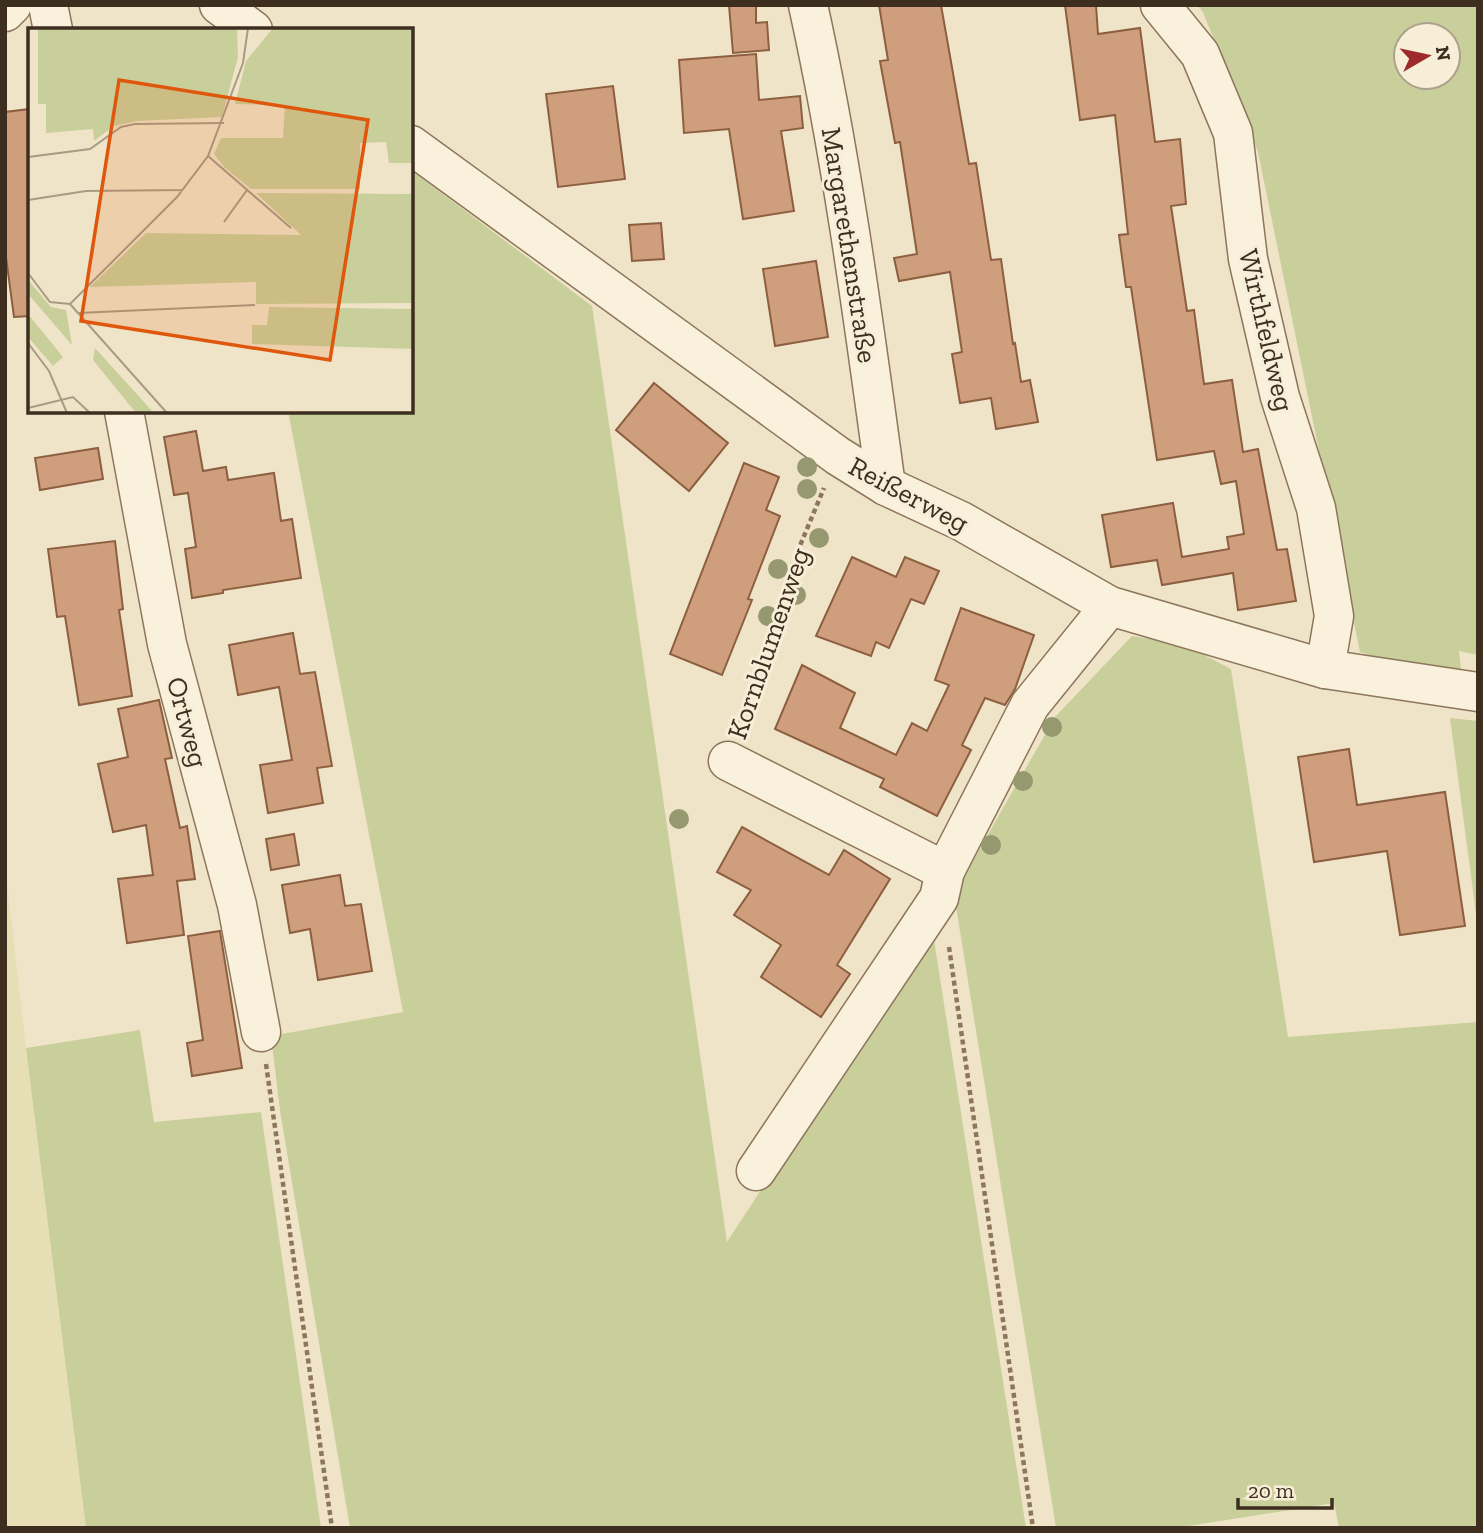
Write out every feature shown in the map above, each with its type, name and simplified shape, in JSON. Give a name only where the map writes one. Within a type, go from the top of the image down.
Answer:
[{"type":"street","points":[[5,12],[12,5]]},
{"type":"street","points":[[48,5],[53,28]]},
{"type":"street","points":[[219,5],[250,28]]},
{"type":"street","name":"Margarethenstraße","points":[[808,5],[823,71],[886,486]]},
{"type":"street","name":"Wirthfeldweg","points":[[1160,5],[1200,54],[1233,133],[1248,259],[1280,397],[1316,508],[1334,616],[1325,669]]},
{"type":"street","name":"Reißerweg","points":[[413,146],[838,456],[886,486],[961,521],[1110,606],[1325,669],[1478,692]]},
{"type":"street","name":"Ortweg","points":[[124,413],[167,644],[237,905],[261,1032]]},
{"type":"street","points":[[756,1171],[942,884],[1030,705],[1110,606]]},
{"type":"street","name":"Kornblumenweg","points":[[729,761],[942,884]]},
{"type":"path","name":"Kornblumenweg","points":[[729,761],[794,560],[838,456]]},
{"type":"path","points":[[942,884],[1033,1528]]},
{"type":"path","points":[[261,1032],[332,1528]]},
{"type":"shaded area","points":[[5,865],[26,1048],[86,1528],[5,1528]]},
{"type":"green space","points":[[1197,5],[1478,5],[1478,655],[1459,651],[1462,678],[1415,672],[1360,652],[1258,152],[1203,12]]},
{"type":"green space","points":[[413,172],[592,306],[727,1242],[932,927],[1026,1528],[350,1528],[280,1111],[271,1036],[403,1012],[288,413],[413,413]]},
{"type":"green space","points":[[1132,636],[1185,645],[1231,669],[1288,1037],[1478,1022],[1478,1528],[1339,1528],[1334,1503],[1176,1528],[1056,1528],[954,894],[1055,717]]},
{"type":"green space","points":[[1450,718],[1478,721],[1478,929]]},
{"type":"green space","points":[[140,1030],[154,1122],[261,1112],[321,1528],[86,1528],[26,1048]]},
{"type":"building","points":[[729,5],[756,5],[756,23],[767,22],[769,50],[733,53]]},
{"type":"building","points":[[879,5],[941,5],[969,164],[976,163],[991,260],[1001,259],[1021,382],[1030,380],[1038,422],[996,429],[991,398],[960,403],[952,354],[962,352],[950,272],[899,281],[894,258],[917,254],[900,142],[895,143],[880,61],[888,60]]},
{"type":"building","points":[[1065,5],[1096,5],[1098,34],[1140,28],[1155,142],[1180,139],[1186,204],[1171,206],[1187,311],[1194,310],[1204,384],[1232,380],[1243,452],[1258,449],[1277,550],[1287,549],[1296,601],[1238,610],[1233,573],[1162,585],[1157,560],[1111,567],[1102,515],[1173,503],[1182,557],[1229,549],[1227,537],[1244,534],[1236,481],[1221,484],[1214,451],[1157,460],[1131,287],[1126,287],[1119,235],[1128,234],[1115,115],[1080,120]]},
{"type":"building","points":[[756,54],[759,100],[800,96],[803,128],[781,131],[794,211],[743,219],[729,129],[684,133],[679,60]]},
{"type":"building","points":[[613,86],[625,179],[558,187],[546,94]]},
{"type":"building","points":[[28,109],[28,316],[14,317],[5,250],[5,112]]},
{"type":"building","points":[[661,223],[664,259],[632,261],[629,225]]},
{"type":"building","points":[[816,261],[828,337],[775,346],[763,269]]},
{"type":"building","points":[[654,383],[728,443],[689,491],[616,430]]},
{"type":"building","points":[[196,431],[203,471],[226,467],[228,480],[274,473],[281,521],[292,519],[301,578],[223,590],[223,593],[192,598],[185,549],[196,547],[188,493],[174,495],[164,437]]},
{"type":"building","points":[[98,448],[103,479],[40,490],[35,458]]},
{"type":"building","points":[[744,463],[779,477],[766,510],[780,516],[748,599],[752,600],[722,675],[670,654]]},
{"type":"building","points":[[115,541],[123,609],[119,610],[132,696],[79,705],[65,616],[57,617],[48,549]]},
{"type":"building","points":[[852,557],[896,577],[905,557],[939,571],[924,604],[911,599],[889,648],[876,642],[871,656],[816,636]]},
{"type":"building","points":[[961,608],[1034,635],[1015,689],[1005,705],[985,698],[962,745],[971,750],[937,816],[880,787],[884,779],[775,729],[802,665],[855,693],[840,728],[896,755],[912,723],[927,731],[949,685],[935,680]]},
{"type":"building","points":[[293,633],[300,674],[315,672],[332,766],[317,768],[323,803],[268,813],[260,765],[292,760],[279,687],[238,695],[229,645]]},
{"type":"building","points":[[159,700],[172,758],[165,759],[180,828],[187,826],[195,879],[177,881],[184,935],[127,943],[118,879],[153,875],[146,825],[113,832],[98,764],[128,757],[118,709]]},
{"type":"building","points":[[1349,749],[1357,805],[1445,792],[1465,926],[1400,935],[1387,851],[1314,862],[1298,757]]},
{"type":"building","points":[[742,827],[829,875],[844,850],[890,879],[837,965],[850,974],[821,1017],[761,977],[781,945],[734,915],[751,890],[717,872]]},
{"type":"building","points":[[294,834],[299,865],[271,870],[266,839]]},
{"type":"building","points":[[340,875],[345,906],[361,904],[372,971],[318,980],[310,929],[290,933],[282,885]]},
{"type":"building","points":[[220,931],[242,1068],[192,1076],[187,1043],[203,1040],[188,936]]}]
